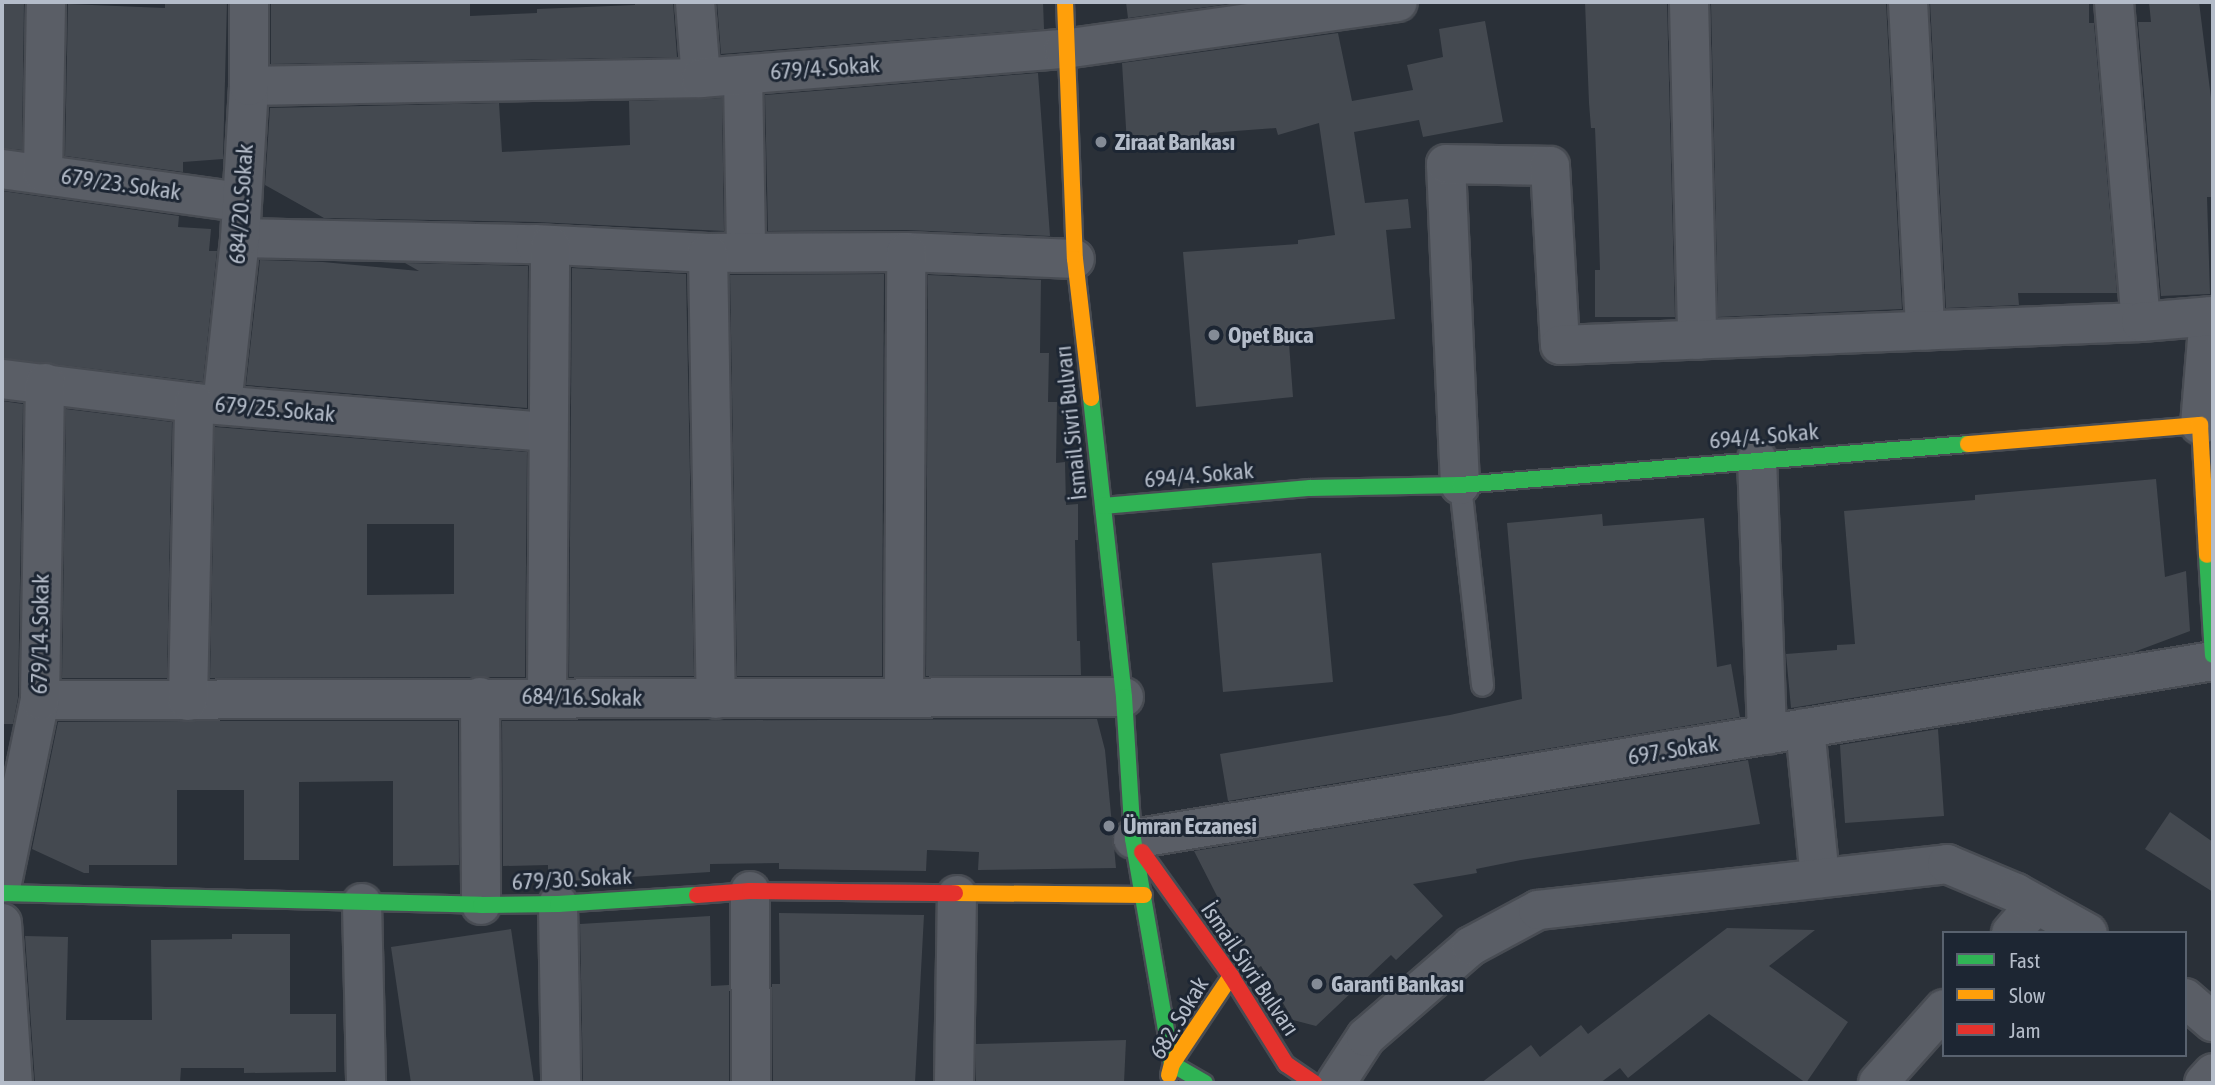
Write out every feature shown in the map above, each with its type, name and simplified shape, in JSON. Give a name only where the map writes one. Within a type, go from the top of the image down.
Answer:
[{"type":"street","points":[[43,173],[46,2]]},
{"type":"street","name":"684/20. Sokak","points":[[188,701],[208,404],[240,220],[249,86],[248,2]]},
{"type":"street","points":[[695,2],[701,78]]},
{"type":"street","name":"İsmail Sivri Bulvarı","points":[[1065,2],[1064,50],[1075,259],[1124,696],[1133,839],[1172,1064]]},
{"type":"street","name":"679/4. Sokak","points":[[249,86],[743,75],[1064,50],[1398,2]]},
{"type":"street","points":[[1689,2],[1697,340]]},
{"type":"street","points":[[1908,2],[1925,331]]},
{"type":"street","points":[[2115,2],[2141,322]]},
{"type":"street","points":[[743,75],[746,253]]},
{"type":"street","points":[[1460,485],[1446,164],[1550,166],[1560,345],[2141,322],[2211,316],[2200,425],[2213,655]]},
{"type":"street","name":"679/23. Sokak","points":[[2,169],[43,173],[240,220],[550,245],[708,253],[906,252],[1075,259]]},
{"type":"street","points":[[547,696],[550,245]]},
{"type":"street","points":[[904,698],[906,252]]},
{"type":"street","points":[[708,253],[716,699]]},
{"type":"street","name":"679/25. Sokak","points":[[2,379],[208,404],[548,432]]},
{"type":"street","name":"679/14. Sokak","points":[[2,883],[40,700],[45,383]]},
{"type":"street","name":"694/4. Sokak","points":[[1103,506],[1310,488],[1460,485],[2200,425]]},
{"type":"street","points":[[1757,459],[1767,735]]},
{"type":"street","name":"697. Sokak","points":[[1133,839],[2213,661]]},
{"type":"street","name":"684/16. Sokak","points":[[40,700],[188,701],[547,696],[716,699],[1124,696]]},
{"type":"street","points":[[480,697],[481,905]]},
{"type":"street","points":[[1805,728],[1819,878]]},
{"type":"street","name":"İsmail Sivri Bulvarı","points":[[1133,839],[1231,976],[1286,1064],[1314,1083]]},
{"type":"street","points":[[1336,1083],[1366,1037],[1471,946],[1538,910],[1947,864],[2036,904],[2084,931]]},
{"type":"street","points":[[750,891],[751,1083]]},
{"type":"street","name":"679/30. Sokak","points":[[2,893],[481,905],[558,904],[750,891],[1144,895]]},
{"type":"street","points":[[954,1083],[957,895]]},
{"type":"street","points":[[362,903],[366,1083]]},
{"type":"street","points":[[558,904],[561,1083]]},
{"type":"street","points":[[2013,931],[2036,904]]},
{"type":"street","points":[[2,923],[5,1009],[13,1083]]},
{"type":"street","name":"682. Sokak","points":[[1167,1083],[1172,1064],[1231,976]]},
{"type":"street","points":[[2187,1000],[2213,1022]]},
{"type":"street","points":[[1878,1083],[1942,1011]]},
{"type":"street","points":[[1172,1064],[1206,1083]]},
{"type":"street","points":[[2204,1083],[2213,1073]]},
{"type":"lane","points":[[1460,485],[1482,685]]},
{"type":"building","points":[[2,2],[24,2],[22,150],[2,148]]},
{"type":"building","points":[[165,2],[227,2],[223,159],[183,162],[183,172],[65,156],[68,4],[165,8]]},
{"type":"building","points":[[271,2],[470,2],[470,16],[537,13],[537,9],[635,5],[635,2],[673,2],[677,57],[271,64]]},
{"type":"building","points":[[717,2],[1043,2],[1044,29],[721,54]]},
{"type":"building","points":[[1126,2],[1243,2],[1128,18]]},
{"type":"building","points":[[1585,2],[1667,2],[1675,317],[1595,317],[1595,270],[1600,270],[1598,202],[1595,128],[1591,128],[1589,103]]},
{"type":"building","points":[[1711,2],[1886,2],[1902,309],[1718,317]]},
{"type":"building","points":[[1930,2],[2089,2],[2089,23],[2094,23],[2117,293],[2018,293],[2019,305],[1946,308]]},
{"type":"building","points":[[2149,2],[2199,2],[2213,114],[2213,197],[2207,197],[2210,294],[2161,296],[2138,22],[2151,22]]},
{"type":"building","points":[[1485,21],[1503,122],[1423,137],[1419,120],[1354,132],[1365,203],[1408,199],[1411,228],[1386,230],[1395,319],[1288,330],[1293,397],[1196,407],[1183,252],[1298,244],[1298,240],[1335,235],[1319,123],[1278,135],[1276,128],[1209,133],[1209,139],[1127,144],[1122,63],[1338,33],[1352,101],[1413,90],[1407,65],[1443,57],[1439,29]]},
{"type":"building","points":[[1038,73],[1050,236],[906,230],[768,231],[765,95]]},
{"type":"building","points":[[722,98],[724,231],[536,222],[324,218],[265,185],[270,108],[499,103],[502,152],[630,145],[629,101]]},
{"type":"building","points":[[2,191],[179,216],[178,227],[211,229],[209,251],[217,251],[203,382],[2,358]]},
{"type":"building","points":[[260,260],[323,262],[419,271],[405,263],[528,266],[527,408],[246,385]]},
{"type":"building","points":[[572,268],[686,274],[694,676],[569,677]]},
{"type":"building","points":[[884,274],[882,676],[737,676],[730,275]]},
{"type":"building","points":[[928,275],[1041,280],[1040,353],[1049,353],[1048,402],[1057,402],[1056,463],[1065,462],[1066,505],[1078,504],[1078,540],[1075,540],[1077,641],[1080,641],[1081,675],[926,676]]},
{"type":"building","points":[[2,401],[23,404],[18,698],[13,724],[2,724]]},
{"type":"building","points":[[66,409],[172,422],[167,678],[62,678]]},
{"type":"building","points":[[215,427],[527,452],[525,677],[210,678]],"holes":[[[367,524],[454,524],[454,594],[367,595]]]},
{"type":"building","points":[[2156,479],[2165,577],[2186,571],[2190,631],[2134,652],[1791,708],[1786,654],[1837,650],[1837,645],[1855,644],[1844,511],[1975,500],[1975,495]]},
{"type":"building","points":[[1602,514],[1603,526],[1704,518],[1717,667],[1731,664],[1740,717],[1228,801],[1220,754],[1450,715],[1522,699],[1507,523]]},
{"type":"building","points":[[1321,553],[1333,682],[1223,692],[1212,563]]},
{"type":"building","points":[[1097,719],[1105,750],[1116,868],[978,870],[979,852],[927,850],[926,871],[779,869],[779,863],[710,864],[710,872],[568,881],[568,871],[548,871],[548,865],[503,866],[502,721]]},
{"type":"building","points":[[458,721],[459,865],[393,866],[393,781],[299,782],[299,860],[244,860],[244,790],[177,790],[177,865],[89,865],[89,873],[84,873],[32,849],[58,722]]},
{"type":"building","points":[[1938,729],[1944,816],[1845,823],[1840,745]]},
{"type":"building","points":[[1748,760],[1760,824],[1521,860],[1476,869],[1477,873],[1413,884],[1443,916],[1396,960],[1391,955],[1316,1026],[1293,1020],[1261,966],[1255,970],[1214,904],[1219,900],[1194,851]]},
{"type":"building","points":[[2170,812],[2213,842],[2213,892],[2145,849]]},
{"type":"building","points":[[779,913],[924,915],[915,1083],[773,1083],[772,984],[780,984]]},
{"type":"building","points":[[710,916],[711,986],[729,985],[729,1083],[583,1083],[580,924]]},
{"type":"building","points":[[1727,928],[1815,930],[1769,966],[1848,1022],[1806,1083],[1709,1014],[1628,1078],[1620,1068],[1600,1083],[1481,1083],[1531,1045],[1540,1057],[1581,1025],[1588,1034]]},
{"type":"building","points":[[511,929],[534,1083],[411,1083],[391,947]]},
{"type":"building","points":[[232,934],[290,934],[290,1014],[336,1014],[336,1072],[244,1073],[244,1068],[181,1068],[180,1083],[35,1083],[25,936],[68,937],[66,1020],[152,1020],[151,940],[232,939]]},
{"type":"building","points":[[1126,1040],[1124,1083],[976,1083],[976,1044]]},
{"type":"traffic: fast","points":[[1091,398],[1124,697],[1133,839],[1172,1064],[1205,1083]]},
{"type":"traffic: fast","points":[[1103,506],[1310,488],[1460,485],[1968,444]]},
{"type":"traffic: fast","points":[[2207,555],[2213,655]]},
{"type":"traffic: fast","points":[[2,893],[481,905],[558,904],[697,895]]},
{"type":"traffic: slow","points":[[1065,2],[1075,259],[1091,398]]},
{"type":"traffic: slow","points":[[1968,444],[2200,425],[2207,555]]},
{"type":"traffic: slow","points":[[955,893],[1144,895]]},
{"type":"traffic: slow","points":[[1169,1075],[1172,1064],[1231,976]]},
{"type":"traffic: jam","points":[[1142,852],[1231,976],[1286,1064],[1314,1083]]},
{"type":"traffic: jam","points":[[697,895],[750,891],[955,893]]},
{"type":"place","name":"Ziraat Bankası","points":[[1101,142]]},
{"type":"place","name":"Opet Buca","points":[[1214,335]]},
{"type":"place","name":"Ümran Eczanesi","points":[[1109,826]]},
{"type":"place","name":"Garanti Bankası","points":[[1317,984]]}]
